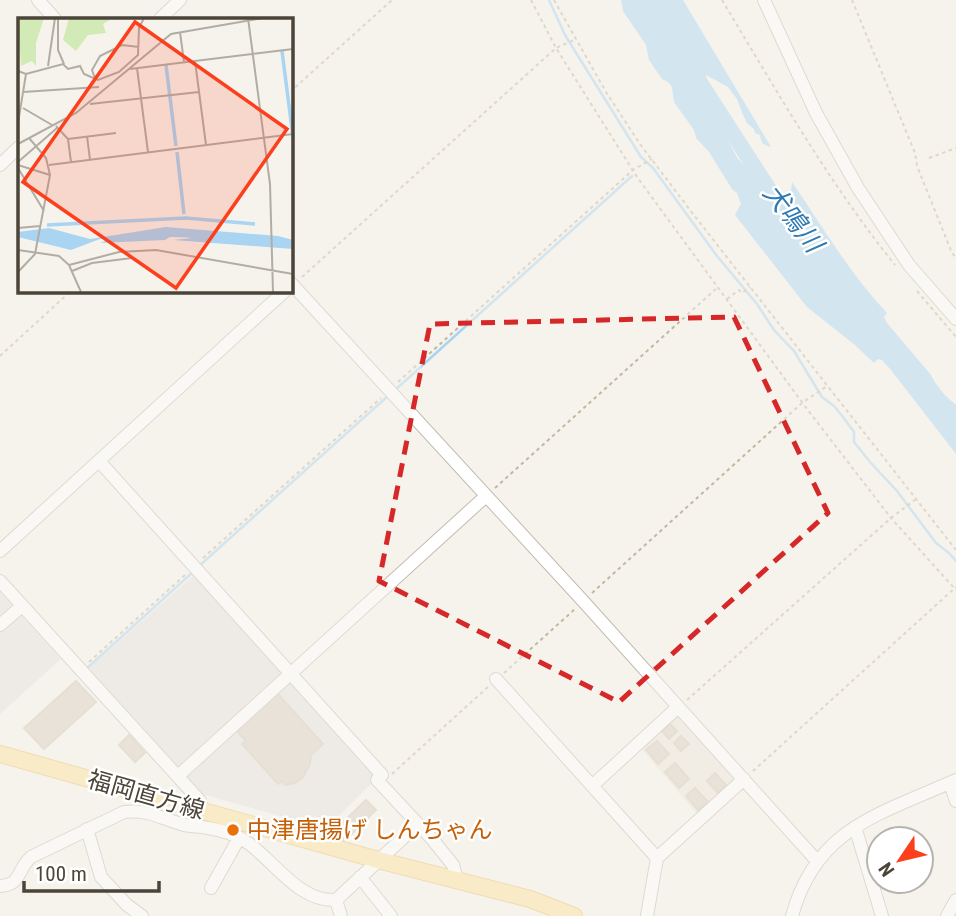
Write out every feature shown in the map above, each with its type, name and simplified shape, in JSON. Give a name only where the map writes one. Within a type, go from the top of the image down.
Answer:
[{"type":"main road","name":"福岡直方線","points":[[0,754],[378,860],[530,899],[574,916]]},
{"type":"street","points":[[38,0],[54,18]]},
{"type":"street","points":[[161,18],[180,0]]},
{"type":"street","points":[[764,0],[816,113],[859,188],[909,265],[956,318]]},
{"type":"street","points":[[0,165],[18,148]]},
{"type":"street","points":[[292,288],[583,601],[817,861]]},
{"type":"street","points":[[0,551],[283,292]]},
{"type":"street","points":[[99,461],[384,777],[377,780],[432,839],[453,866],[457,880]]},
{"type":"street","points":[[178,776],[486,496]]},
{"type":"street","points":[[0,581],[200,801],[201,810]]},
{"type":"street","points":[[0,625],[22,606]]},
{"type":"street","points":[[496,680],[657,858]]},
{"type":"street","points":[[592,786],[678,708]]},
{"type":"street","points":[[647,916],[657,858],[744,779]]},
{"type":"street","points":[[792,916],[799,892],[817,861],[831,845],[855,827],[953,781],[956,801]]},
{"type":"street","points":[[0,886],[10,886],[16,881],[27,860],[124,812],[137,810],[184,825],[209,828],[246,841],[309,894],[328,901],[336,900],[418,824]]},
{"type":"street","points":[[855,827],[882,916]]},
{"type":"street","points":[[87,829],[101,877],[127,905],[142,916]]},
{"type":"street","points":[[211,888],[239,838]]},
{"type":"street","points":[[360,877],[391,916]]},
{"type":"street","points":[[336,900],[341,916]]},
{"type":"street","points":[[947,916],[956,900]]},
{"type":"path","points":[[292,90],[392,0]]},
{"type":"path","points":[[531,0],[556,48],[632,170],[802,403],[891,517],[956,589],[744,779]]},
{"type":"path","points":[[554,0],[606,92],[652,159],[956,550]]},
{"type":"path","points":[[722,0],[821,163]]},
{"type":"path","points":[[852,0],[956,258]]},
{"type":"path","points":[[292,284],[556,48],[575,39]]},
{"type":"path","points":[[929,158],[956,148]]},
{"type":"path","points":[[80,669],[632,170],[652,159]]},
{"type":"path","points":[[727,300],[740,290],[742,293],[751,287]]},
{"type":"path","points":[[486,496],[718,288]]},
{"type":"path","points":[[0,356],[70,292]]},
{"type":"path","points":[[384,777],[496,680],[802,403],[828,385]]},
{"type":"path","points":[[678,708],[891,517],[916,499]]},
{"type":"highlighted area","points":[[734,317],[828,513],[619,702],[379,581],[430,324]]},
{"type":"shaded area","points":[[194,575],[375,775],[374,781],[326,829],[202,794],[89,668]],"holes":[[[236,730],[311,755],[310,764],[303,777],[295,783],[285,785],[282,781],[278,784],[242,745],[246,741]]]},
{"type":"shaded area","points":[[0,592],[61,659],[0,714]]},
{"type":"shaded area","points":[[678,714],[737,779],[697,814],[641,748]]},
{"type":"water","points":[[621,0],[683,0],[771,147],[763,143],[760,135],[747,123],[737,99],[728,87],[706,75],[709,88],[705,103],[721,122],[721,128],[738,159],[769,180],[780,194],[791,190],[792,182],[849,266],[887,313],[884,317],[887,323],[931,375],[939,390],[956,405],[956,414],[946,403],[940,405],[956,427],[956,454],[882,360],[878,359],[874,363],[807,307],[735,215],[741,204],[737,193],[696,138],[694,130],[674,102],[672,87],[662,79],[649,60],[646,45],[623,11]]},
{"type":"building","points":[[76,681],[96,702],[44,749],[24,728]]},
{"type":"building","points":[[277,693],[323,744],[311,755],[310,764],[303,777],[295,783],[285,785],[282,781],[278,784],[242,744],[246,741],[236,730]]},
{"type":"building","points":[[670,724],[677,731],[669,739],[662,731]]},
{"type":"building","points":[[129,735],[145,753],[135,762],[119,745]]},
{"type":"building","points":[[681,736],[689,744],[681,751],[674,743]]},
{"type":"building","points":[[657,741],[669,754],[658,764],[646,750]]},
{"type":"building","points":[[675,763],[689,779],[679,788],[665,772]]},
{"type":"building","points":[[715,773],[726,785],[718,793],[707,781]]},
{"type":"building","points":[[695,788],[708,802],[698,810],[686,796]]},
{"type":"building","points":[[366,800],[376,810],[344,841],[334,831]]},
{"type":"waterway","points":[[549,0],[565,35],[641,157],[653,168],[774,330],[794,351],[822,397],[834,406],[854,432],[854,442],[897,491],[936,543],[956,561]]},
{"type":"waterway","name":"犬鳴川","points":[[695,75],[770,191]]},
{"type":"waterway","points":[[394,391],[632,176]]},
{"type":"waterway","name":"犬鳴川","points":[[929,388],[956,422]]},
{"type":"waterway","points":[[199,566],[389,395]]},
{"type":"waterway","points":[[85,670],[194,571]]},
{"type":"place","name":"中津唐揚げ しんちゃん","points":[[233,830]]}]
